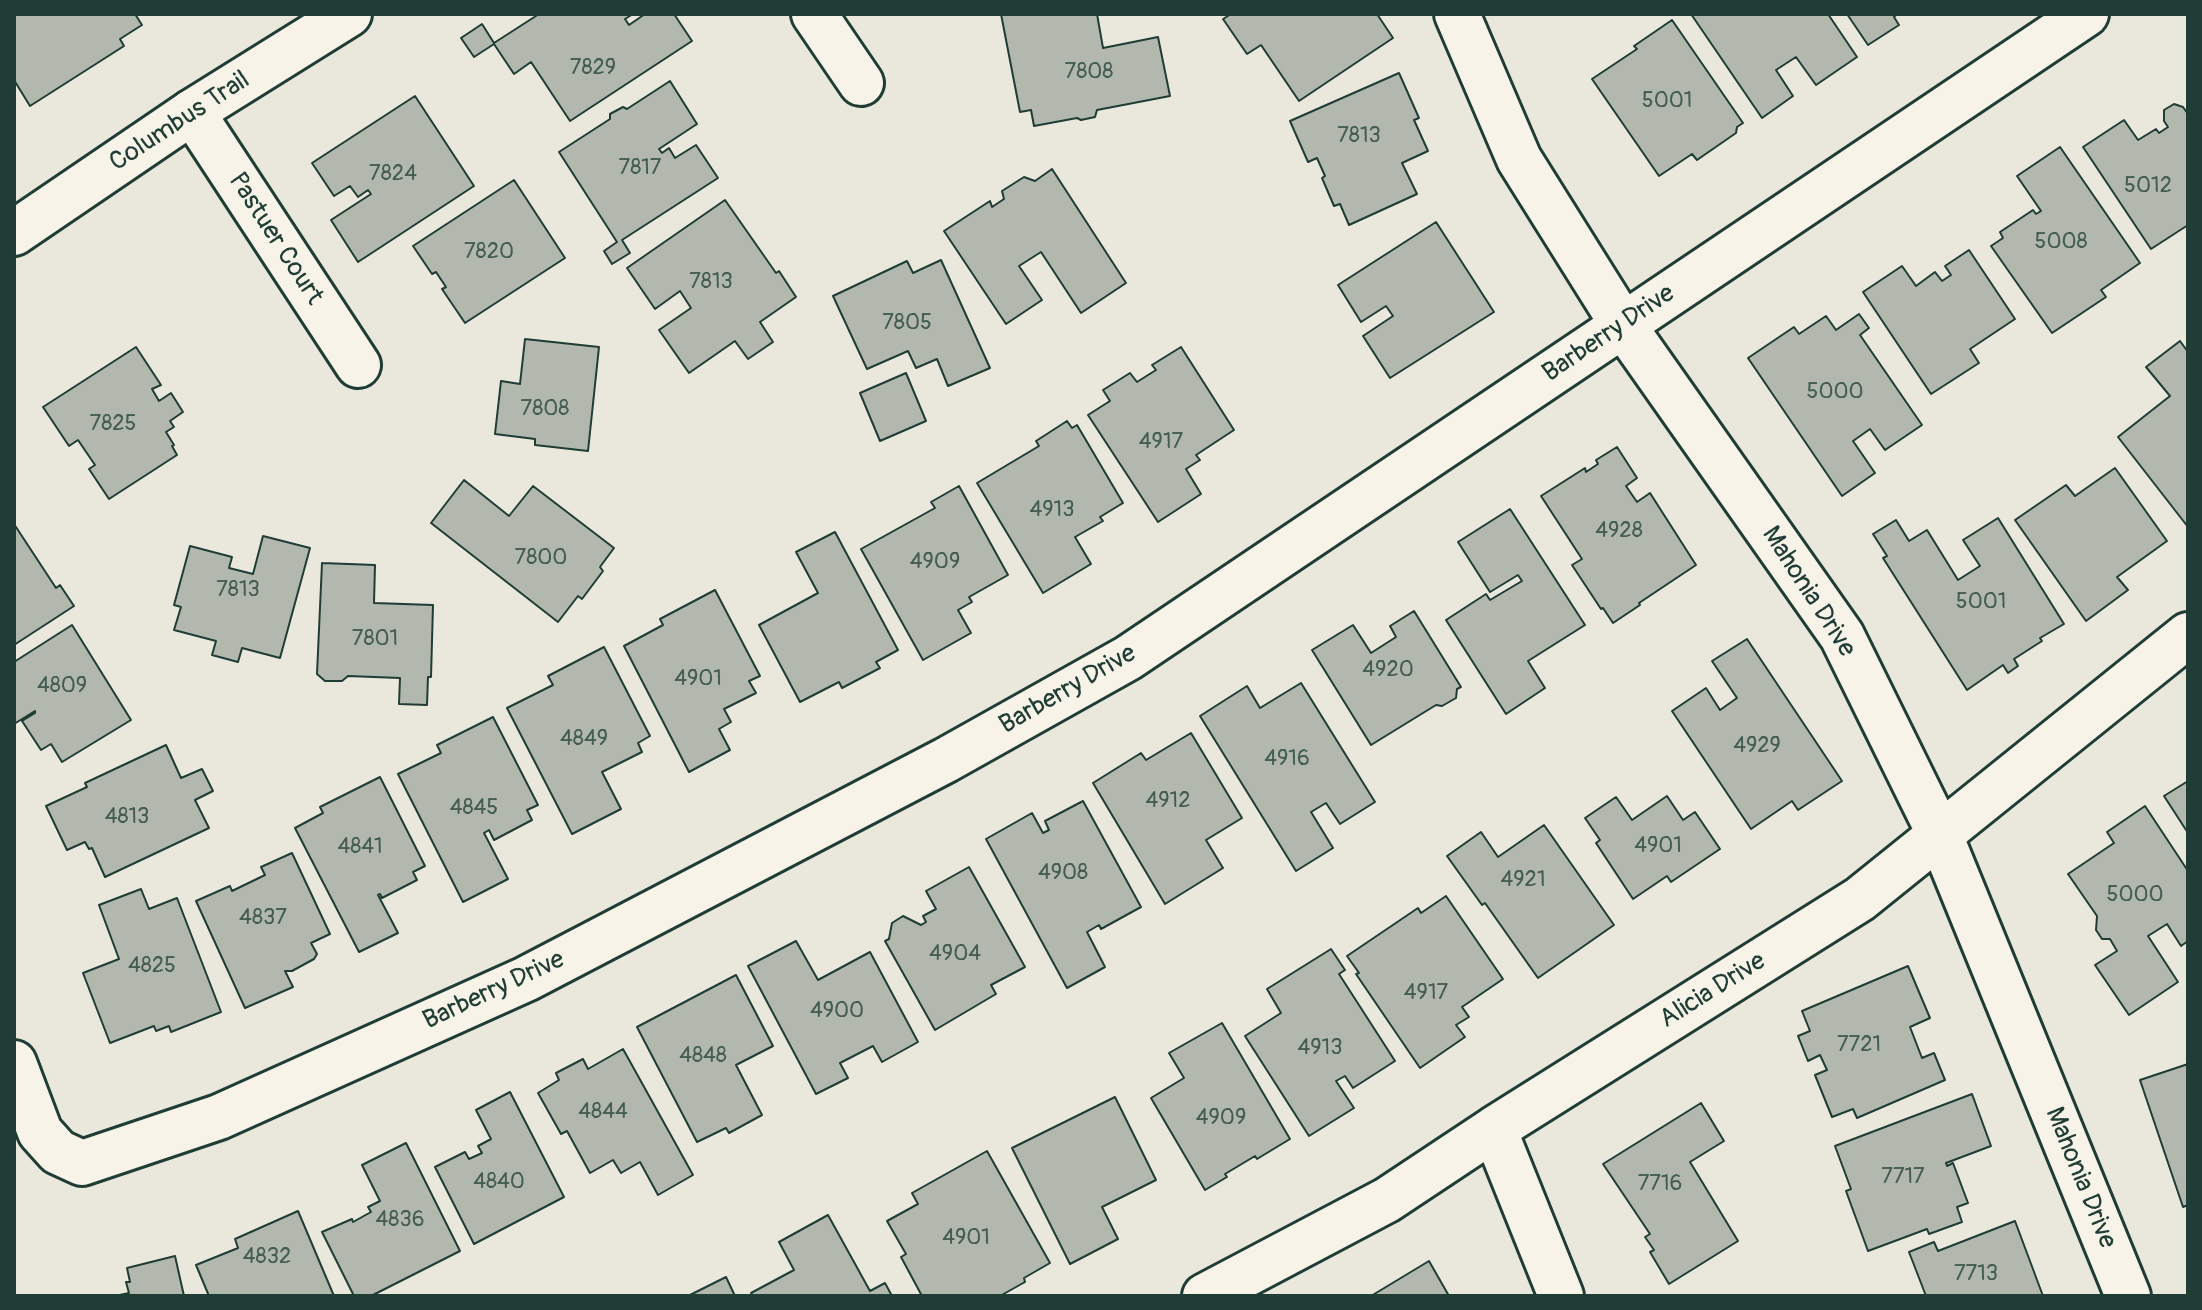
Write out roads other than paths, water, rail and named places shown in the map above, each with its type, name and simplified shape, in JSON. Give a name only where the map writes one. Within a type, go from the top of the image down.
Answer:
[{"type":"street","name":"Columbus Trail","points":[[14,233],[192,112],[349,14]]},
{"type":"street","points":[[814,14],[861,83]]},
{"type":"street","name":"Mahonia Drive","points":[[1457,14],[1519,159],[1623,325],[1842,636],[1940,835],[2128,1296]]},
{"type":"street","name":"Barberry Drive","points":[[14,1063],[40,1132],[58,1152],[82,1163],[219,1117],[526,979],[946,760],[1128,658],[2086,14]]},
{"type":"street","name":"Pastuer Court","points":[[192,112],[358,365]]},
{"type":"street","name":"Alicia Drive","points":[[1205,1296],[1387,1200],[1494,1129],[1860,899],[2188,635]]},
{"type":"street","points":[[1494,1129],[1561,1296]]}]
